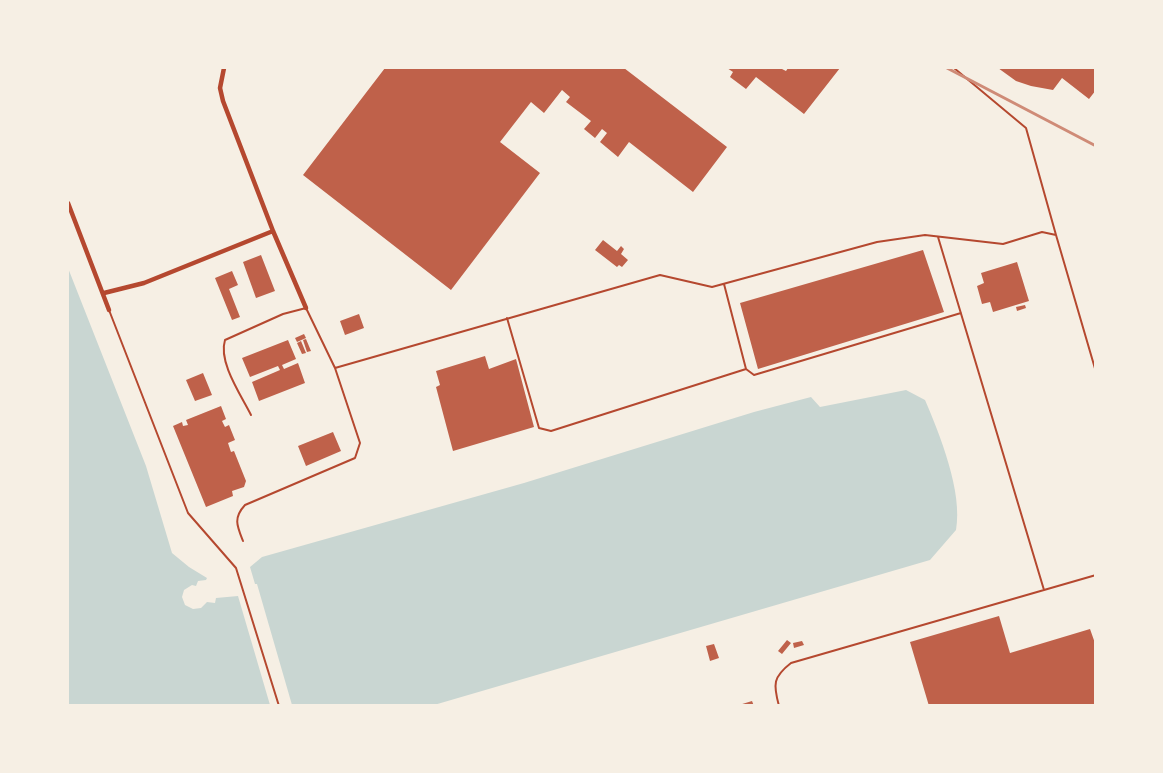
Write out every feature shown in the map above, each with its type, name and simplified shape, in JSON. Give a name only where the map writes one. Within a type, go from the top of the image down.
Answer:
[{"type":"street","points":[[224,68],[220,88],[223,101],[273,231],[306,308]]},
{"type":"street","points":[[68,203],[109,310]]},
{"type":"street","points":[[104,293],[144,283],[273,231]]},
{"type":"lane","points":[[954,68],[1026,128],[1095,372]]},
{"type":"lane","points":[[335,368],[660,275],[712,287],[877,242],[925,235],[1003,244],[1042,232],[1056,235]]},
{"type":"lane","points":[[938,237],[1044,590]]},
{"type":"lane","points":[[724,283],[746,369],[754,375],[961,313]]},
{"type":"lane","points":[[243,541],[236,522],[237,513],[245,505],[355,458],[360,443],[335,375],[335,368],[306,308],[283,314],[225,340],[223,347],[225,358],[251,415]]},
{"type":"lane","points":[[109,310],[188,513],[236,568],[279,705]]},
{"type":"lane","points":[[507,318],[538,428],[551,430],[746,369]]},
{"type":"lane","points":[[779,705],[774,688],[779,673],[791,663],[1095,575]]},
{"type":"shaded area","points":[[68,268],[146,466],[172,553],[207,578],[198,581],[196,586],[192,585],[184,590],[182,597],[185,605],[193,609],[201,608],[207,602],[215,603],[216,598],[238,596],[270,705],[68,705]]},
{"type":"shaded area","points":[[906,390],[925,400],[949,464],[956,499],[956,530],[930,560],[434,705],[292,705],[250,567],[262,557],[524,483],[754,412],[811,397],[820,407]]},
{"type":"building","points":[[385,68],[624,68],[727,147],[693,192],[629,142],[618,157],[600,142],[607,133],[602,129],[595,138],[584,129],[591,121],[566,102],[570,97],[562,90],[544,113],[531,102],[500,142],[540,173],[451,290],[303,175]]},
{"type":"building","points":[[727,68],[780,68],[786,71],[788,68],[840,68],[804,114],[756,77],[746,89],[730,77],[733,72]]},
{"type":"building","points":[[998,68],[1096,68],[1096,90],[1089,99],[1062,78],[1053,90],[1031,86],[1016,81]]},
{"type":"building","points":[[603,240],[617,251],[621,246],[624,249],[621,254],[628,260],[622,267],[619,265],[617,267],[595,250]]},
{"type":"building","points":[[923,250],[944,312],[758,369],[740,303]]},
{"type":"building","points":[[261,255],[275,291],[256,298],[243,262]]},
{"type":"building","points":[[1017,262],[1029,301],[993,312],[990,302],[982,304],[977,286],[984,283],[981,273]]},
{"type":"building","points":[[232,271],[238,285],[229,289],[240,317],[232,320],[215,278]]},
{"type":"building","points":[[1025,305],[1026,308],[1017,311],[1016,307]]},
{"type":"building","points":[[359,314],[364,328],[345,335],[340,321]]},
{"type":"building","points":[[304,334],[306,338],[297,342],[295,338]]},
{"type":"building","points":[[306,339],[311,351],[307,352],[303,340]]},
{"type":"building","points":[[288,340],[296,359],[282,365],[284,369],[298,363],[305,383],[259,401],[252,382],[280,370],[278,366],[250,377],[242,358]]},
{"type":"building","points":[[301,341],[306,353],[302,354],[297,343]]},
{"type":"building","points":[[485,356],[489,369],[516,359],[534,427],[453,451],[436,387],[440,385],[436,371]]},
{"type":"building","points":[[203,373],[212,395],[195,401],[186,380]]},
{"type":"building","points":[[221,406],[226,419],[222,421],[225,427],[229,425],[235,440],[228,443],[231,452],[234,451],[246,481],[244,487],[232,491],[233,496],[206,507],[173,426],[182,422],[183,426],[188,425],[186,420]]},
{"type":"building","points":[[333,432],[341,451],[306,466],[298,446]]},
{"type":"building","points":[[999,616],[1010,653],[1090,629],[1096,646],[1096,706],[929,706],[910,642]]},
{"type":"building","points":[[787,640],[791,643],[782,654],[778,651]]},
{"type":"building","points":[[802,641],[804,645],[794,648],[793,643]]},
{"type":"building","points":[[714,644],[719,658],[710,661],[706,646]]},
{"type":"building","points":[[752,701],[754,706],[739,706],[739,705]]},
{"type":"railway","points":[[947,68],[1096,146]]}]
